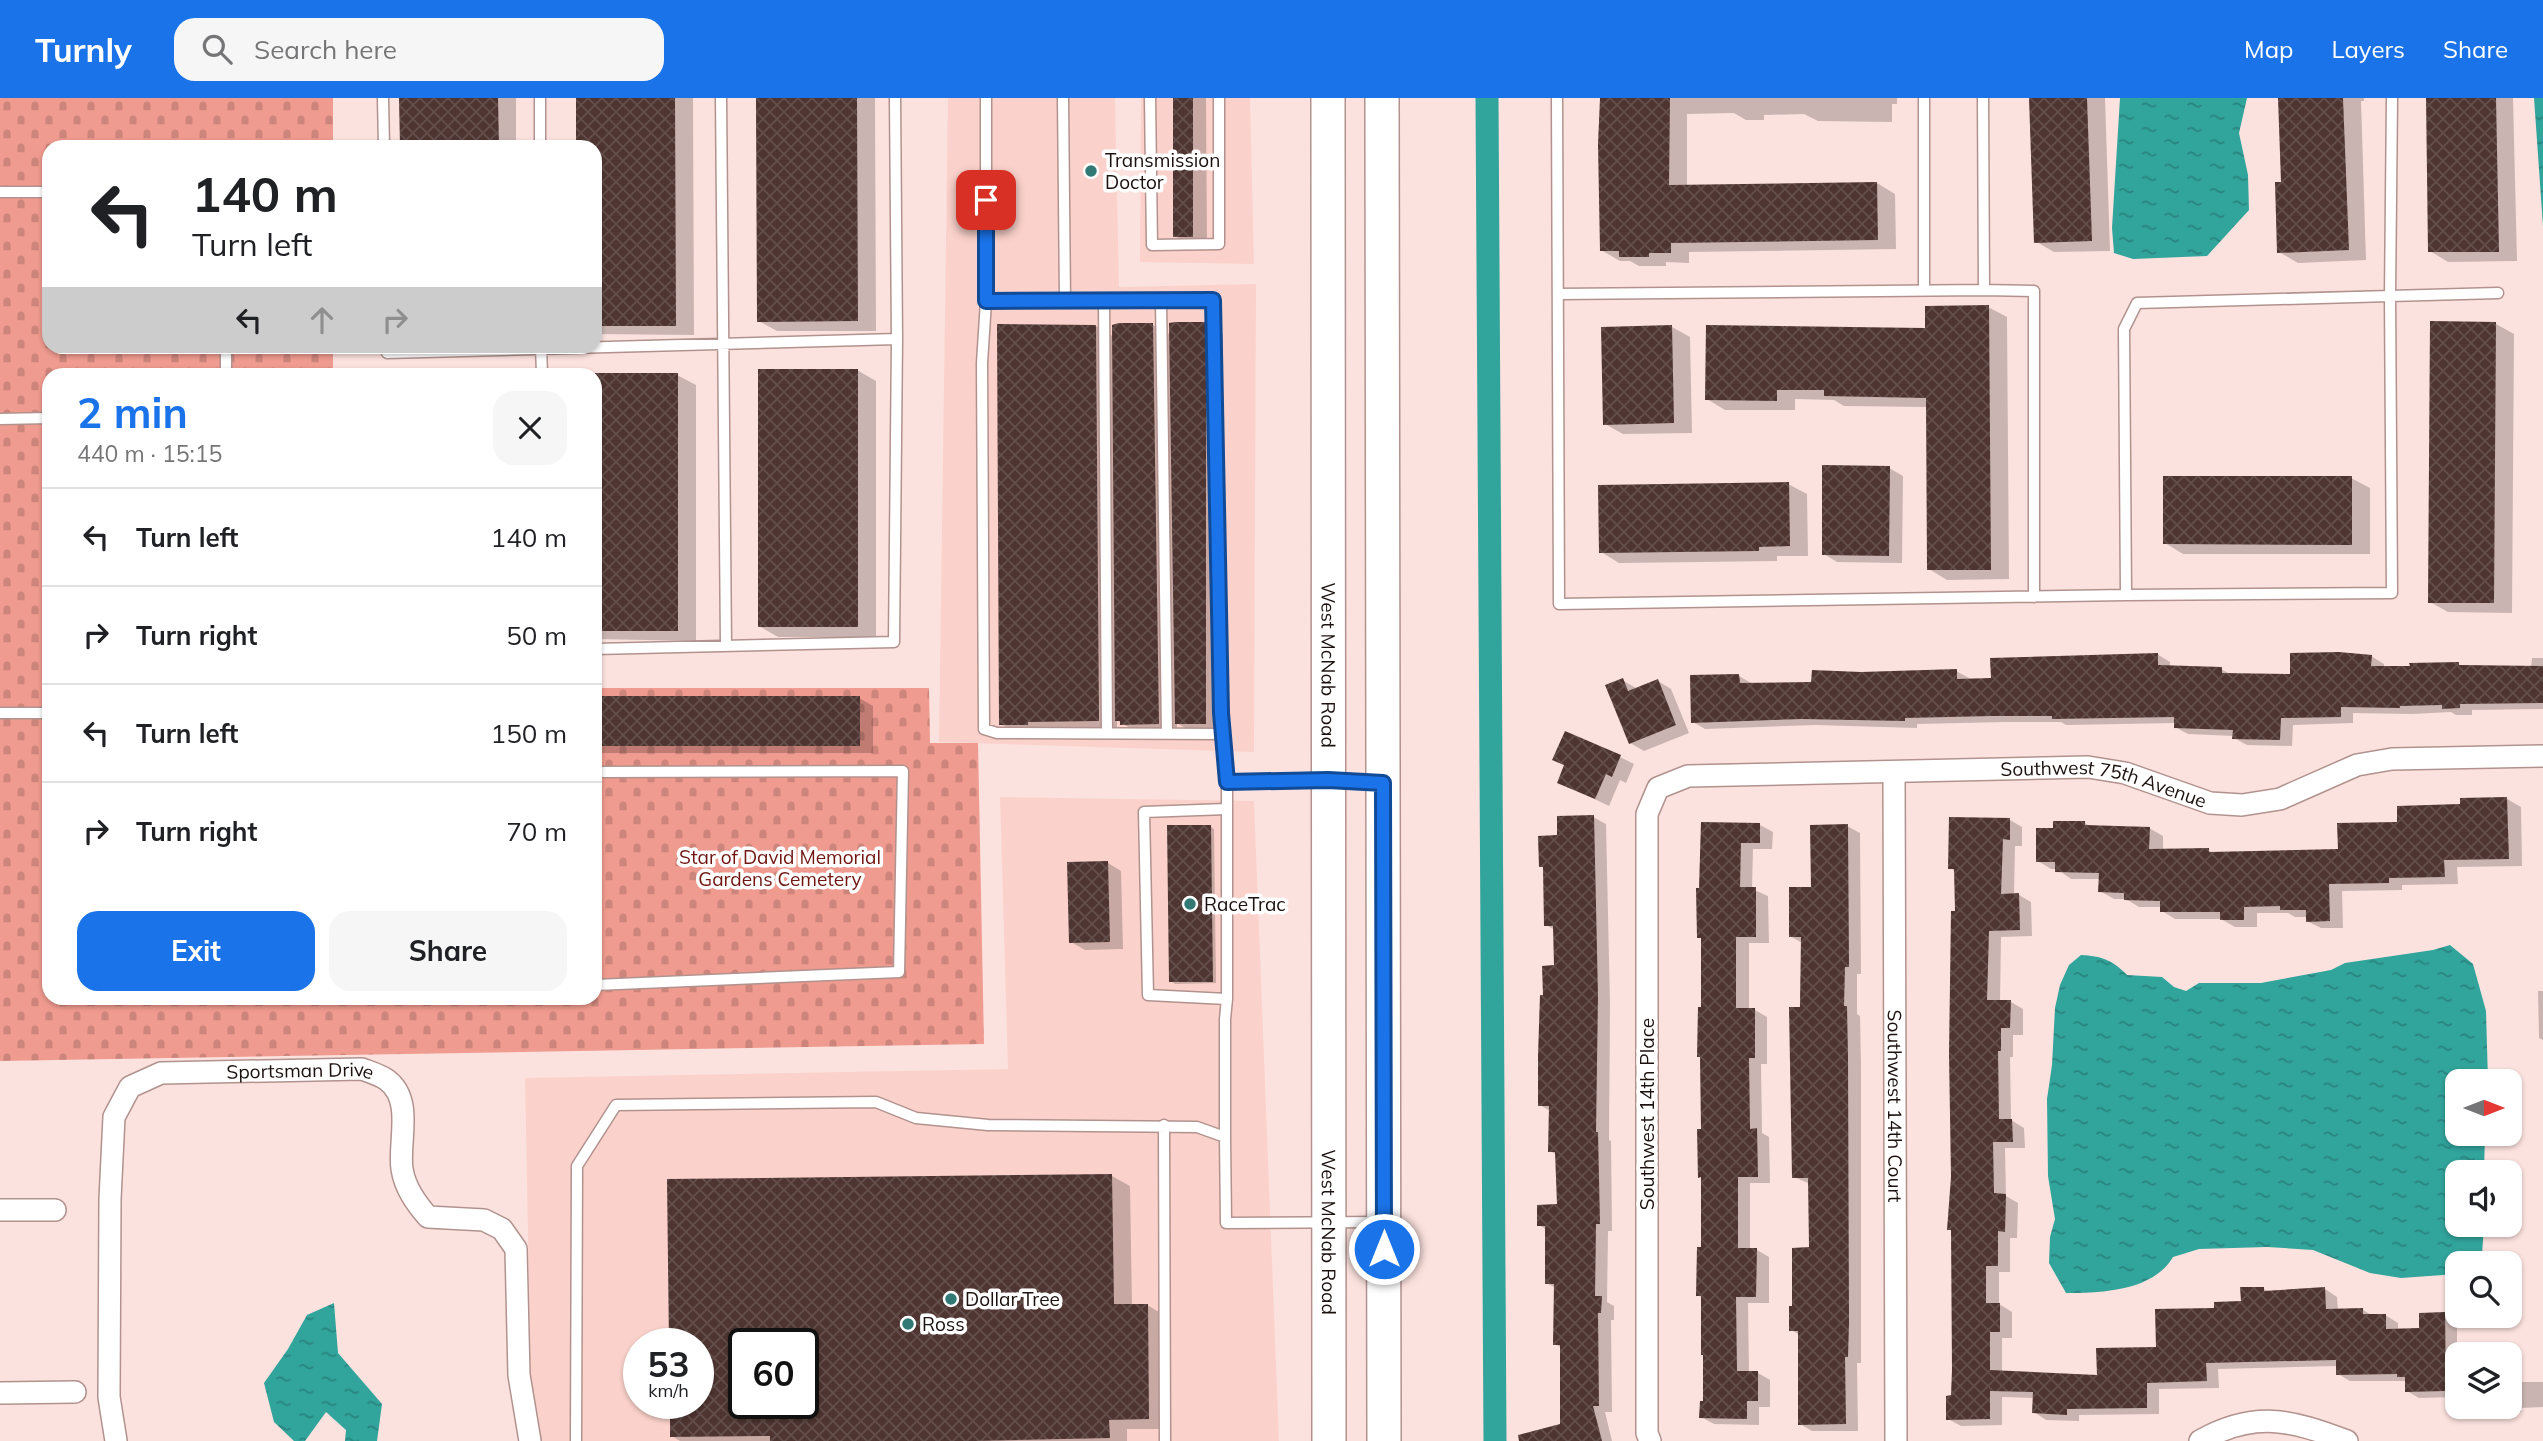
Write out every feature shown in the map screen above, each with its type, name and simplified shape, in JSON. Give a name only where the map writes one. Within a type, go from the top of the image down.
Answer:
[{"type":"main road","name":"West McNab Road","points":[[1328,98],[1329,1441]]},
{"type":"main road","points":[[1382,98],[1384,1441]]},
{"type":"street","name":"Southwest 75th Avenue","points":[[1658,788],[1688,776],[2088,767],[2125,773],[2210,803],[2242,805],[2280,799],[2357,765],[2392,759],[2543,756]]},
{"type":"street","name":"Southwest 14th Court","points":[[1894,772],[1896,1441]]},
{"type":"street","name":"Southwest 14th Place","points":[[1650,1441],[1647,1433],[1647,814],[1658,788]]},
{"type":"street","name":"Sportsman Drive","points":[[116,1441],[108,1397],[110,1199],[114,1117],[130,1087],[161,1073],[362,1069],[389,1081],[402,1102],[402,1169],[416,1204],[428,1217],[484,1220],[502,1229],[516,1249],[519,1375],[530,1441]]},
{"type":"street","points":[[0,1210],[55,1210]]},
{"type":"street","points":[[0,1393],[75,1392]]},
{"type":"street","points":[[2200,1441],[2239,1423],[2265,1420],[2306,1426],[2347,1441]]},
{"type":"lane","points":[[383,98],[384,140]]},
{"type":"lane","points":[[540,98],[540,140]]},
{"type":"lane","points":[[721,98],[726,646]]},
{"type":"lane","points":[[602,649],[894,642],[897,339],[895,98]]},
{"type":"lane","points":[[986,98],[986,301],[982,363],[984,729],[998,733],[1222,734]]},
{"type":"lane","points":[[1063,98],[1065,301]]},
{"type":"lane","points":[[1150,98],[1152,245],[1220,244],[1219,98]]},
{"type":"lane","points":[[1557,98],[1559,604],[2392,593],[2392,98]]},
{"type":"lane","points":[[1924,98],[1924,290]]},
{"type":"lane","points":[[1983,98],[1984,290]]},
{"type":"lane","points":[[0,192],[42,192]]},
{"type":"lane","points":[[1558,294],[2034,291],[2034,597]]},
{"type":"lane","points":[[2126,595],[2124,329],[2137,303],[2498,293]]},
{"type":"lane","points":[[1161,300],[1167,733]]},
{"type":"lane","points":[[986,301],[1213,300],[1222,734],[1227,782],[1226,1223],[1384,1222]]},
{"type":"lane","points":[[1104,301],[1107,732]]},
{"type":"lane","points":[[602,346],[897,339]]},
{"type":"lane","points":[[0,419],[42,418]]},
{"type":"lane","points":[[0,713],[42,713]]},
{"type":"lane","points":[[602,772],[903,771],[899,972],[602,985]]},
{"type":"lane","points":[[1227,782],[1328,780],[1383,783]]},
{"type":"lane","points":[[1227,809],[1144,812],[1148,995],[1227,999]]},
{"type":"lane","points":[[576,1441],[577,1166],[616,1105],[876,1102],[916,1118],[988,1125],[1197,1127],[1225,1137]]},
{"type":"lane","points":[[1164,1125],[1165,1441]]},
{"type":"shaded area","points":[[948,98],[1115,98],[1119,287],[1256,284],[1254,752],[939,742]]},
{"type":"shaded area","points":[[1141,98],[1250,98],[1254,264],[1140,262]]},
{"type":"shaded area","points":[[1000,797],[1254,801],[1279,1441],[532,1441],[525,1078],[1008,1069]]},
{"type":"green space","name":"Star of David Memorial Gardens Cemetery","points":[[0,98],[333,98],[333,140],[42,140],[42,354],[333,354],[333,368],[42,368],[42,1005],[602,1005],[602,688],[929,688],[930,743],[978,743],[984,1044],[0,1061]]},
{"type":"water","points":[[2120,98],[2247,98],[2239,133],[2248,175],[2249,210],[2207,256],[2133,259],[2114,253],[2112,228]]},
{"type":"water","points":[[2534,98],[2543,98],[2543,226]]},
{"type":"water","points":[[2450,945],[2473,964],[2486,1011],[2488,1069],[2445,1069],[2445,1146],[2485,1146],[2484,1160],[2445,1160],[2445,1237],[2483,1237],[2482,1251],[2445,1251],[2445,1275],[2401,1278],[2370,1273],[2313,1250],[2267,1247],[2199,1249],[2173,1257],[2153,1277],[2126,1288],[2066,1293],[2049,1263],[2050,1237],[2055,1219],[2048,1176],[2047,1099],[2055,1008],[2060,985],[2069,965],[2081,955],[2095,956],[2112,962],[2127,975],[2162,977],[2174,987],[2186,991],[2199,983],[2261,983],[2331,970],[2345,963]]},
{"type":"water","points":[[334,1303],[338,1353],[382,1404],[377,1441],[345,1441],[346,1430],[326,1412],[305,1441],[294,1441],[274,1422],[264,1383],[288,1349],[307,1315]]},
{"type":"building","points":[[399,98],[498,98],[499,140],[400,140]]},
{"type":"building","points":[[576,98],[675,98],[676,326],[602,326],[602,140],[576,140]]},
{"type":"building","points":[[756,98],[857,98],[858,321],[757,322]]},
{"type":"building","points":[[1173,98],[1193,98],[1193,237],[1173,237]]},
{"type":"building","points":[[1600,98],[1670,98],[1669,185],[1877,182],[1878,240],[1671,243],[1671,253],[1649,253],[1649,257],[1619,257],[1619,251],[1600,251]]},
{"type":"building","points":[[2029,98],[2087,98],[2092,241],[2034,243]]},
{"type":"building","points":[[2278,98],[2343,98],[2349,250],[2277,253],[2275,182],[2281,182]]},
{"type":"building","points":[[2426,98],[2496,98],[2499,252],[2428,252]]},
{"type":"building","points":[[1989,305],[1991,570],[1927,570],[1926,398],[1824,396],[1824,390],[1777,390],[1777,401],[1705,400],[1706,325],[1925,328],[1925,306]]},
{"type":"building","points":[[2430,321],[2496,322],[2494,603],[2428,603]]},
{"type":"building","points":[[1206,322],[1206,724],[1175,724],[1169,323]]},
{"type":"building","points":[[1153,323],[1159,724],[1120,725],[1120,721],[1115,721],[1112,325]]},
{"type":"building","points":[[997,324],[1096,325],[1099,721],[999,725]]},
{"type":"building","points":[[1672,325],[1674,423],[1603,425],[1601,327]]},
{"type":"building","points":[[758,369],[858,369],[858,627],[758,627]]},
{"type":"building","points":[[602,373],[678,373],[678,631],[602,631]]},
{"type":"building","points":[[1822,465],[1890,466],[1889,556],[1822,555]]},
{"type":"building","points":[[2163,476],[2352,476],[2352,545],[2163,544]]},
{"type":"building","points":[[1789,482],[1790,546],[1759,547],[1759,551],[1599,553],[1598,485]]},
{"type":"building","points":[[2339,652],[2372,655],[2371,666],[2459,662],[2459,665],[2543,666],[2543,703],[2460,704],[2460,708],[2442,709],[2442,705],[2400,708],[2341,707],[2341,717],[2281,718],[2280,740],[2232,739],[2233,730],[2174,728],[2174,717],[2052,719],[2052,716],[1992,716],[1905,718],[1905,721],[1802,719],[1691,723],[1690,675],[1739,674],[1740,683],[1811,682],[1812,670],[1861,672],[1957,669],[1957,679],[1991,678],[1990,658],[2158,653],[2158,665],[2222,667],[2222,673],[2290,674],[2290,653]]},
{"type":"building","points":[[1623,678],[1628,691],[1658,679],[1676,725],[1629,744],[1605,685]]},
{"type":"building","points":[[602,696],[860,696],[860,746],[602,746]]},
{"type":"building","points":[[1565,731],[1621,755],[1612,777],[1606,774],[1595,799],[1557,783],[1564,765],[1552,760]]},
{"type":"building","points":[[2507,797],[2509,859],[2444,860],[2445,877],[2389,878],[2389,883],[2329,884],[2330,921],[2306,922],[2306,910],[2280,910],[2280,906],[2244,907],[2244,920],[2220,920],[2220,912],[2160,912],[2160,901],[2124,900],[2124,893],[2098,892],[2099,873],[2055,872],[2055,862],[2036,862],[2036,828],[2053,828],[2053,821],[2150,827],[2149,849],[2209,848],[2209,852],[2338,849],[2337,823],[2397,822],[2397,806],[2460,804],[2460,798]]},
{"type":"building","points":[[1594,815],[1598,996],[1596,1132],[1600,1224],[1596,1224],[1595,1296],[1602,1296],[1601,1313],[1598,1313],[1599,1406],[1593,1406],[1602,1441],[1519,1441],[1518,1435],[1560,1424],[1560,1345],[1553,1345],[1554,1284],[1545,1284],[1545,1226],[1537,1226],[1537,1205],[1557,1204],[1555,1152],[1548,1152],[1549,1106],[1538,1106],[1542,966],[1554,965],[1553,926],[1544,926],[1543,867],[1539,867],[1538,836],[1557,835],[1557,816]]},
{"type":"building","points":[[1949,817],[2010,818],[2010,840],[2003,839],[2001,894],[2019,893],[2020,930],[1989,931],[1987,1000],[2011,1000],[2010,1028],[2001,1028],[2001,1051],[1998,1051],[1999,1119],[2012,1119],[2013,1142],[1993,1142],[1994,1193],[2006,1194],[2005,1232],[1998,1231],[1998,1266],[1986,1266],[1986,1303],[2000,1303],[2000,1332],[1990,1332],[1990,1370],[2097,1375],[2096,1348],[2156,1347],[2155,1309],[2214,1308],[2214,1302],[2241,1301],[2240,1287],[2264,1287],[2264,1291],[2325,1287],[2326,1309],[2363,1308],[2363,1314],[2386,1314],[2386,1329],[2419,1328],[2419,1313],[2445,1312],[2445,1391],[2405,1392],[2405,1377],[2397,1377],[2397,1374],[2336,1375],[2336,1360],[2206,1363],[2207,1381],[2147,1383],[2147,1408],[2067,1409],[2067,1415],[2032,1413],[2033,1392],[1990,1391],[1990,1419],[1946,1420],[1946,1396],[1951,1395],[1952,1370],[1951,1230],[1947,1230],[1951,1177],[1951,911],[1955,911],[1954,869],[1948,869]]},
{"type":"building","points":[[1701,822],[1760,823],[1760,843],[1741,843],[1740,887],[1756,887],[1756,937],[1736,937],[1736,1008],[1755,1008],[1755,1058],[1749,1058],[1750,1129],[1757,1128],[1758,1177],[1738,1177],[1738,1248],[1757,1248],[1756,1297],[1736,1297],[1737,1371],[1758,1371],[1758,1401],[1747,1401],[1747,1419],[1699,1418],[1700,1401],[1703,1401],[1701,1296],[1696,1296],[1697,1247],[1701,1247],[1701,1177],[1698,1178],[1697,1129],[1701,1129],[1700,1057],[1697,1057],[1698,1007],[1701,1007],[1701,938],[1697,938],[1696,888],[1699,888]]},
{"type":"building","points":[[1848,824],[1849,967],[1845,967],[1844,1006],[1847,1006],[1848,1057],[1849,1323],[1848,1357],[1845,1357],[1846,1424],[1798,1425],[1798,1331],[1789,1331],[1789,1306],[1792,1306],[1792,1248],[1809,1247],[1808,1178],[1792,1178],[1789,1007],[1800,1007],[1801,937],[1789,937],[1789,887],[1811,887],[1810,825]]},
{"type":"building","name":"RaceTrac","points":[[1167,825],[1211,825],[1213,982],[1169,982]]},
{"type":"building","points":[[1108,861],[1110,942],[1069,943],[1067,862]]},
{"type":"building","name":"Ross","points":[[1112,1174],[1114,1304],[1148,1304],[1149,1419],[1109,1420],[1110,1438],[770,1441],[770,1436],[670,1437],[670,1419],[714,1419],[714,1328],[669,1328],[667,1179]]},
{"type":"waterway","points":[[1487,98],[1495,1441]]},
{"type":"place","name":"Transmission Doctor","points":[[1091,171]]},
{"type":"place","name":"RaceTrac","points":[[1190,904]]},
{"type":"place","name":"Dollar Tree","points":[[951,1299]]},
{"type":"place","name":"Ross","points":[[908,1324]]},
{"type":"route","points":[[986,200],[986,301],[1213,300],[1221,713],[1227,782],[1328,780],[1383,783],[1384,1249]]}]
